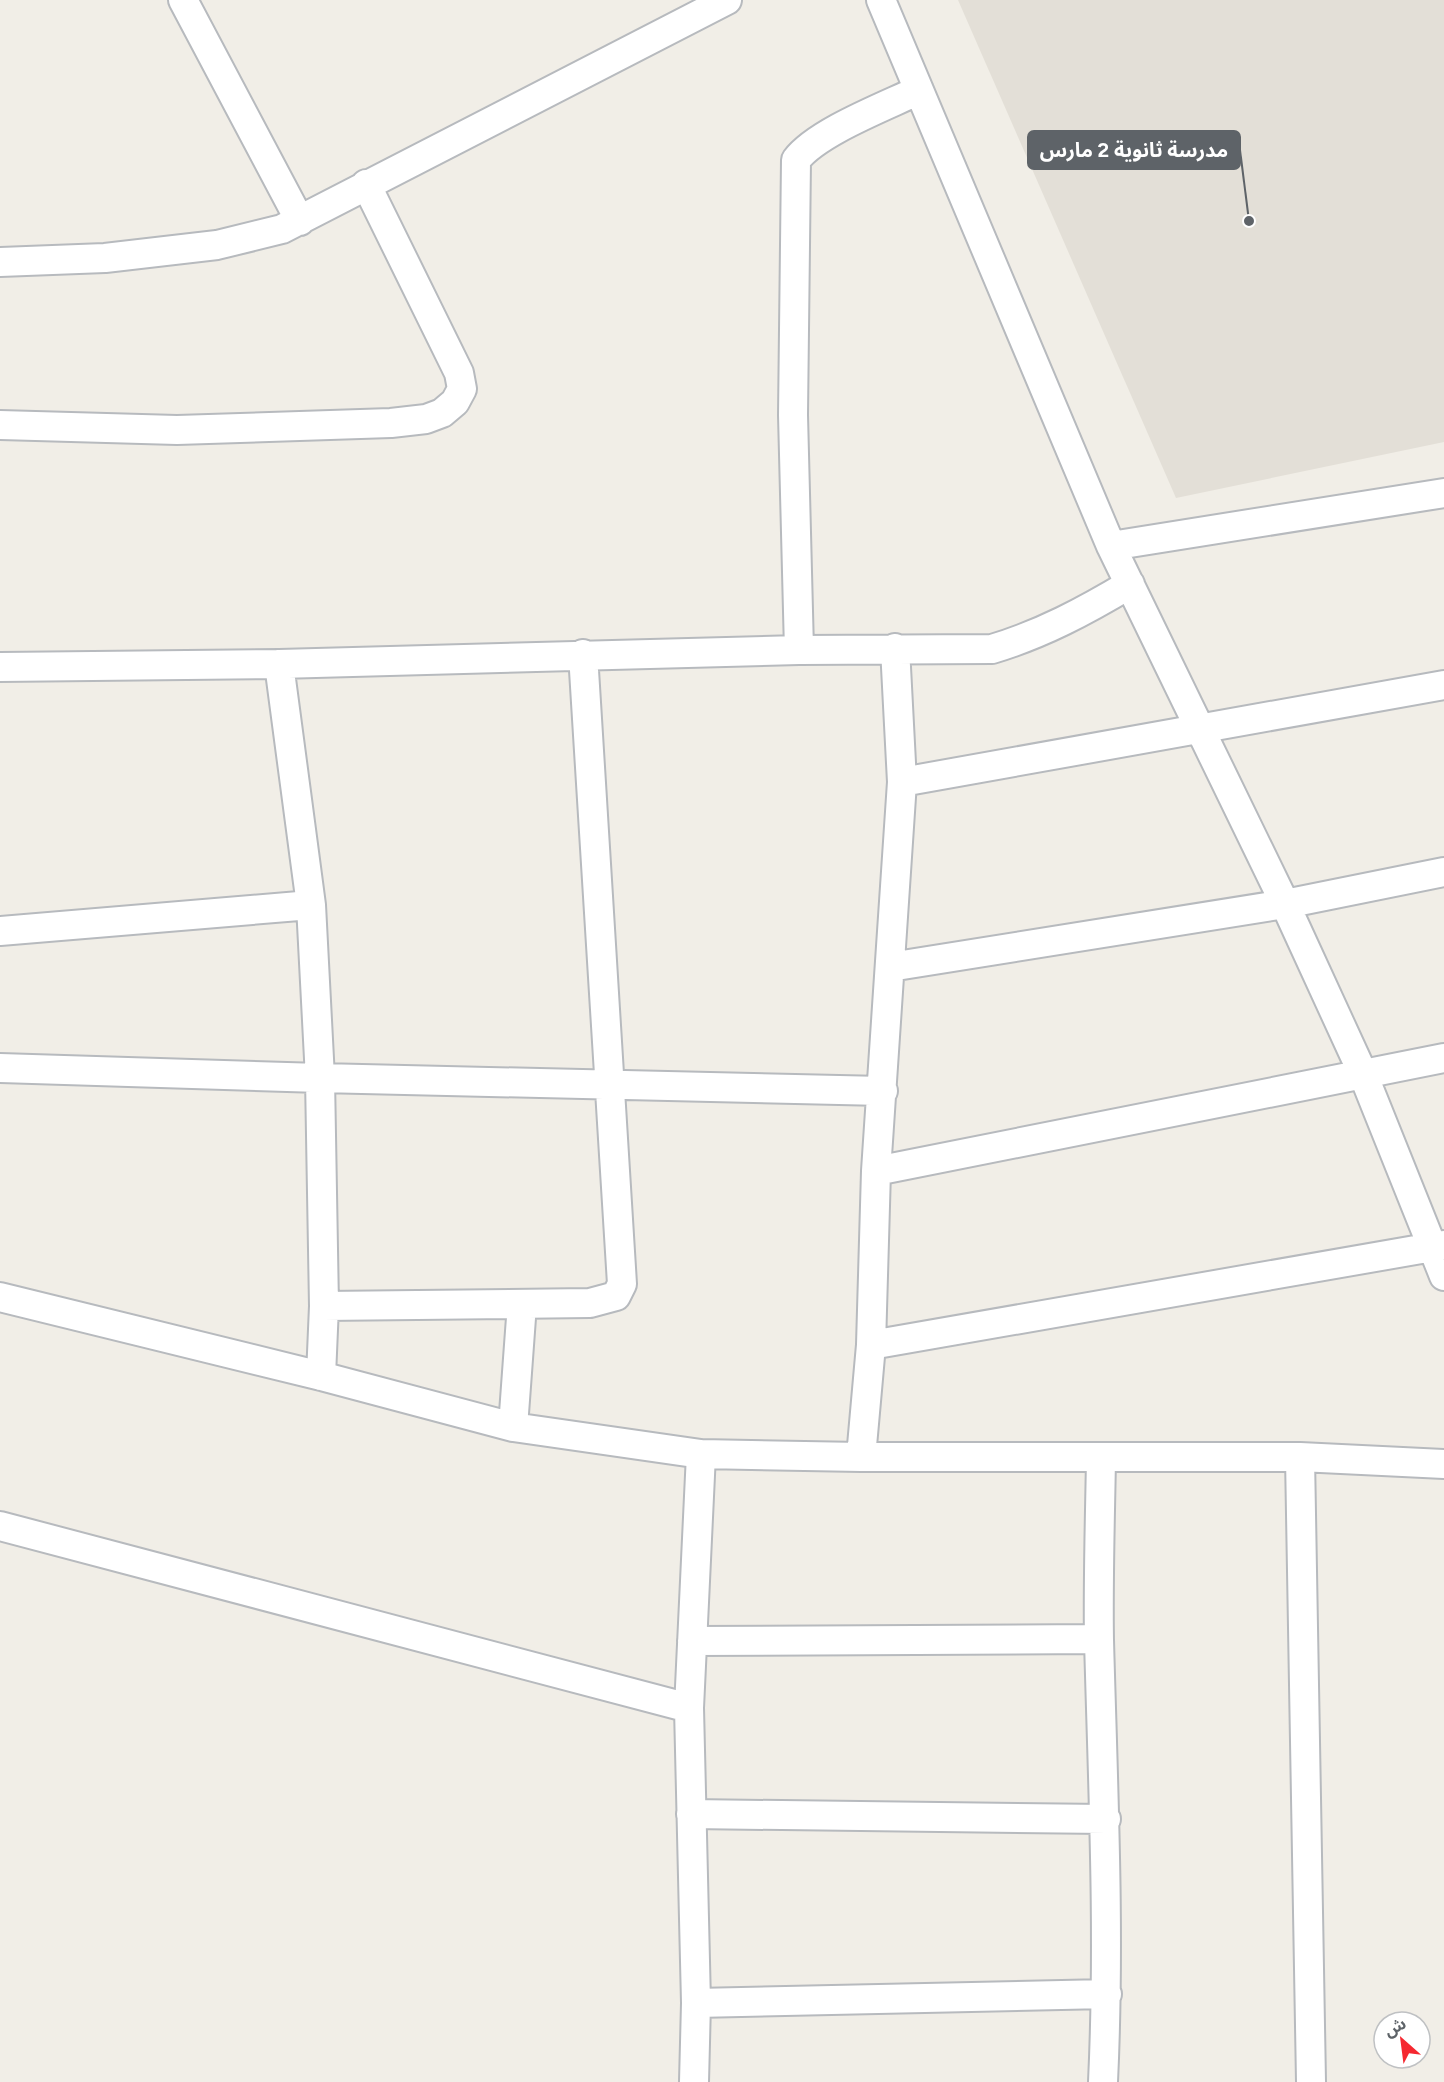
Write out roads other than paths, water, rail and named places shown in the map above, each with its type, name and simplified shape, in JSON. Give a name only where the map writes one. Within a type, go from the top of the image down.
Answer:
[{"type":"street","points":[[183,0],[300,221]]},
{"type":"street","points":[[0,262],[105,258],[217,245],[282,229],[727,0]]},
{"type":"street","points":[[881,0],[1111,546],[1285,903],[1438,1246],[1444,1276]]},
{"type":"street","points":[[800,650],[793,415],[796,160],[803,150],[820,138],[919,90]]},
{"type":"street","points":[[0,425],[177,430],[390,423],[426,418],[441,413],[454,402],[462,389],[459,373],[366,184]]},
{"type":"street","points":[[1111,546],[1444,493]]},
{"type":"street","points":[[0,667],[279,664],[583,654],[895,648],[992,649],[1021,640],[1079,615],[1130,584]]},
{"type":"street","points":[[861,1457],[871,1345],[876,1171],[902,782],[895,648]]},
{"type":"street","points":[[324,1306],[605,1301],[616,1296],[622,1284],[583,654]]},
{"type":"street","points":[[279,664],[311,905],[320,1078],[324,1306],[321,1376]]},
{"type":"street","points":[[902,782],[1444,685]]},
{"type":"street","points":[[890,967],[1285,903],[1444,872]]},
{"type":"street","points":[[0,931],[311,905]]},
{"type":"street","points":[[876,1171],[1444,1058]]},
{"type":"street","points":[[0,1068],[883,1091]]},
{"type":"street","points":[[871,1345],[1438,1246]]},
{"type":"street","points":[[0,1297],[321,1376],[513,1427],[701,1454],[861,1457],[1300,1457],[1444,1464]]},
{"type":"street","points":[[513,1427],[522,1304]]},
{"type":"street","points":[[694,2082],[696,2003],[688,1708],[701,1454]]},
{"type":"street","points":[[1300,1457],[1311,2082]]},
{"type":"street","points":[[1101,1458],[1099,1639],[1106,1819],[1107,1994],[1103,2082]]},
{"type":"street","points":[[0,1526],[688,1708]]},
{"type":"street","points":[[692,1641],[1099,1639]]},
{"type":"street","points":[[691,1814],[1106,1819]]},
{"type":"street","points":[[696,2003],[1107,1994]]},
{"type":"place","name":"مدرسة ثانوية 2 مارس","points":[[1249,221]]}]
